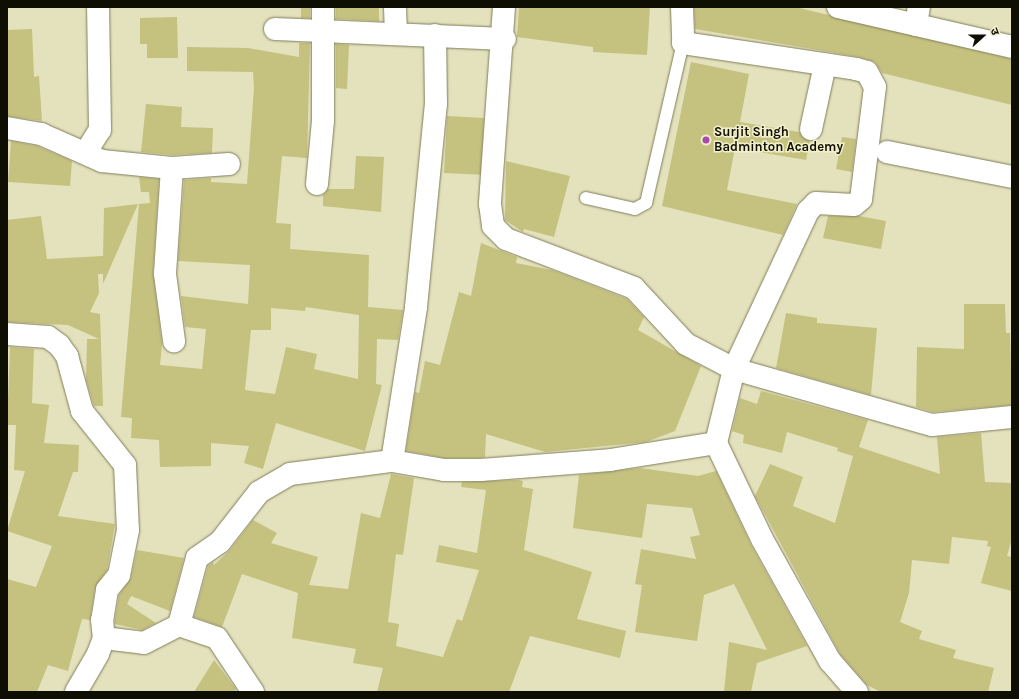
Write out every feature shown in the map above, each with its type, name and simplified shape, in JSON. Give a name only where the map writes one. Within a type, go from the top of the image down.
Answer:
[{"type":"street","points":[[86,152],[100,130],[98,7]]},
{"type":"street","points":[[317,184],[323,121],[323,7]]},
{"type":"street","points":[[395,7],[396,34]]},
{"type":"street","points":[[504,7],[504,39],[490,204],[493,226],[506,239],[634,288],[686,344],[734,369],[932,425],[1012,418]]},
{"type":"street","points":[[682,7],[683,43],[867,72],[875,87],[861,199],[854,204],[816,203],[808,211],[734,369],[716,443],[762,539],[830,661],[857,692]]},
{"type":"street","points":[[838,7],[917,16],[1012,47]]},
{"type":"street","points":[[275,30],[324,30],[504,39]]},
{"type":"street","points":[[392,461],[416,307],[436,104],[435,35]]},
{"type":"street","points":[[811,129],[825,65]]},
{"type":"street","points":[[7,128],[42,134],[86,152],[102,161],[172,168],[229,164]]},
{"type":"street","points":[[887,152],[1012,177]]},
{"type":"street","points":[[172,168],[165,274],[174,341]]},
{"type":"street","points":[[7,334],[48,337],[59,345],[68,356],[82,411],[125,465],[128,530],[119,575],[107,590],[102,620],[104,638],[76,692]]},
{"type":"street","points":[[179,625],[197,558],[220,542],[259,492],[290,474],[392,461],[444,470],[481,470],[610,460],[716,443]]},
{"type":"street","points":[[104,638],[144,643],[179,625],[218,638],[253,692]]},
{"type":"lane","points":[[586,198],[635,208],[646,203],[683,43]]},
{"type":"building","points":[[301,7],[310,7],[310,18],[301,18]]},
{"type":"building","points":[[336,7],[379,7],[379,21],[336,19]]},
{"type":"building","points":[[519,7],[650,7],[647,55],[593,52],[593,47],[517,37]]},
{"type":"building","points":[[694,7],[795,7],[1012,59],[1012,105],[882,73],[875,62],[859,57],[695,29]]},
{"type":"building","points":[[177,17],[178,58],[147,58],[147,44],[140,44],[140,18]]},
{"type":"building","points":[[32,29],[34,77],[39,76],[42,121],[7,116],[7,30]]},
{"type":"building","points":[[299,43],[310,43],[307,158],[282,156],[276,223],[291,224],[290,249],[369,255],[368,307],[403,310],[398,340],[377,339],[376,384],[382,385],[365,451],[276,423],[263,469],[244,463],[249,446],[211,443],[211,466],[160,467],[159,440],[131,438],[132,418],[121,417],[139,204],[150,203],[149,192],[141,192],[139,177],[159,179],[153,273],[162,344],[160,365],[202,369],[206,329],[185,327],[181,296],[248,304],[250,265],[178,261],[184,180],[211,178],[211,182],[247,184],[254,88],[253,72],[187,71],[187,47],[248,48],[299,57]],"holes":[[[306,307],[359,315],[358,379],[314,369],[317,354],[286,347],[275,394],[245,390],[251,330],[271,330],[271,308],[305,311]]]},
{"type":"building","points":[[336,44],[349,45],[347,89],[336,88]]},
{"type":"building","name":"Surjit Singh Badminton Academy","points":[[691,62],[749,74],[740,122],[799,132],[810,141],[806,160],[735,148],[727,190],[797,204],[783,235],[662,206]]},
{"type":"building","points":[[146,104],[182,107],[181,127],[213,128],[212,153],[172,155],[141,152]]},
{"type":"building","points":[[447,116],[484,118],[481,175],[444,173]]},
{"type":"building","points":[[842,137],[856,139],[852,172],[836,169]]},
{"type":"building","points":[[11,141],[37,146],[72,161],[70,186],[8,182]]},
{"type":"building","points":[[356,156],[384,157],[381,212],[323,206],[323,195],[328,189],[354,189]]},
{"type":"building","points":[[506,161],[570,176],[554,237],[524,229],[523,232],[505,220]]},
{"type":"building","points":[[138,204],[103,284],[103,274],[98,274],[99,293],[90,312],[100,314],[103,406],[94,406],[86,379],[87,339],[99,339],[68,325],[7,322],[7,220],[41,216],[47,259],[103,256],[104,208]]},
{"type":"building","points":[[828,216],[859,216],[886,221],[881,249],[823,238]]},
{"type":"building","points":[[481,243],[517,257],[516,263],[552,270],[627,299],[644,317],[638,330],[701,366],[675,431],[646,442],[545,452],[486,434],[485,457],[481,458],[445,458],[406,451],[415,392],[419,393],[425,361],[440,365],[459,292],[471,296]]},
{"type":"building","points":[[964,304],[1005,304],[1006,333],[1010,333],[1012,405],[933,412],[916,407],[917,347],[964,349]]},
{"type":"building","points":[[786,313],[817,318],[817,323],[877,328],[871,395],[776,368]]},
{"type":"building","points":[[10,347],[34,349],[32,403],[49,405],[44,443],[79,445],[78,472],[73,472],[58,516],[115,524],[107,570],[95,588],[90,620],[82,619],[68,671],[48,665],[37,692],[7,692],[7,579],[36,587],[52,546],[7,531],[25,471],[14,470],[16,425],[7,425]]},
{"type":"building","points":[[761,391],[868,420],[859,447],[940,474],[937,437],[981,433],[985,482],[1012,483],[1012,538],[1007,556],[1012,557],[1012,591],[981,583],[991,547],[987,546],[988,541],[952,537],[949,564],[912,560],[909,593],[900,622],[922,631],[919,639],[956,650],[953,658],[994,668],[988,692],[881,692],[867,685],[840,654],[755,496],[770,464],[803,477],[793,506],[835,523],[853,456],[837,451],[838,448],[787,432],[782,453],[743,443],[744,435],[732,431],[740,398],[757,404]]},
{"type":"building","points":[[640,468],[698,476],[716,471],[751,545],[807,646],[757,663],[751,692],[724,692],[729,642],[767,650],[734,584],[704,595],[697,641],[635,632],[642,585],[635,584],[641,549],[696,559],[690,537],[700,535],[692,508],[647,504],[642,538],[573,528],[579,475]]},
{"type":"building","points":[[391,474],[414,478],[403,555],[396,554],[388,622],[399,624],[396,646],[443,657],[457,619],[462,621],[479,570],[436,562],[439,545],[477,553],[486,490],[461,487],[462,482],[518,480],[523,481],[522,487],[533,489],[524,550],[592,572],[577,619],[626,631],[620,658],[530,636],[509,692],[377,692],[383,668],[353,663],[356,649],[292,638],[298,593],[242,574],[222,627],[194,617],[208,566],[213,562],[214,565],[230,550],[253,520],[277,533],[271,543],[318,557],[309,585],[348,589],[361,513],[380,518]]},
{"type":"building","points":[[137,550],[184,558],[170,611],[131,596],[127,604],[156,623],[142,630],[115,624],[119,595],[131,578]]},
{"type":"building","points":[[214,660],[236,689],[234,692],[194,692]]},
{"type":"place","name":"Surjit Singh Badminton Academy","points":[[706,140]]}]
